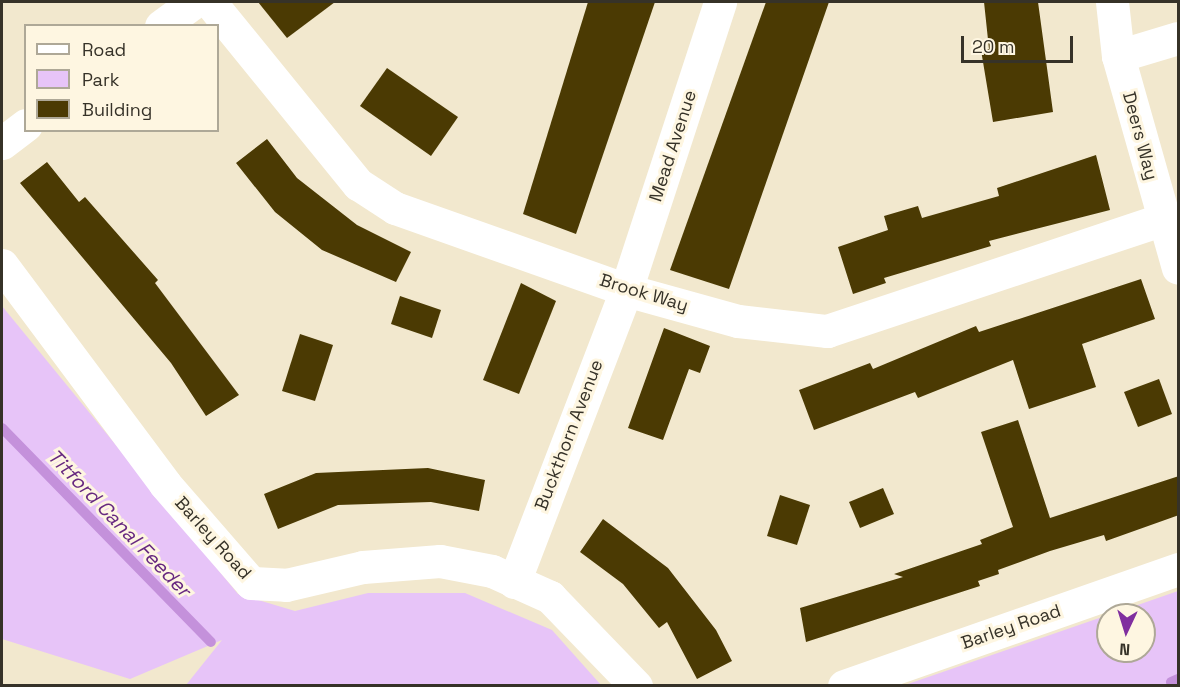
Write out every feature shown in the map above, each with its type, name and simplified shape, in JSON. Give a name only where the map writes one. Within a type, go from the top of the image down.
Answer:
[{"type":"street","points":[[164,24],[194,2]]},
{"type":"street","name":"Brook Way","points":[[210,2],[358,184],[395,208],[626,290],[738,321],[827,331],[1162,219]]},
{"type":"street","name":"Mead Avenue","points":[[626,290],[720,2]]},
{"type":"street","name":"Deers Way","points":[[1112,2],[1118,56],[1162,219],[1179,268]]},
{"type":"street","points":[[1118,56],[1179,38]]},
{"type":"street","points":[[2,143],[24,126]]},
{"type":"street","name":"Barley Road","points":[[2,266],[165,484],[251,583],[286,585],[363,567],[440,561],[492,571],[550,597],[636,686]]},
{"type":"street","name":"Buckthorn Avenue","points":[[514,582],[626,290]]},
{"type":"street","name":"Barley Road","points":[[844,686],[1179,569]]},
{"type":"green space","points":[[2,306],[238,594],[295,611],[368,593],[465,593],[552,630],[601,685],[186,685],[222,640],[130,679],[2,639]]},
{"type":"green space","points":[[1178,591],[1178,685],[905,685],[1096,619],[1096,663],[1156,663],[1156,603],[1144,603]]},
{"type":"building","points":[[258,2],[335,2],[287,38]]},
{"type":"building","points":[[588,2],[655,2],[576,234],[523,214]]},
{"type":"building","points":[[766,2],[829,2],[729,289],[670,270]]},
{"type":"building","points":[[984,2],[1038,2],[1053,112],[993,122],[981,50],[989,49]]},
{"type":"building","points":[[387,68],[458,117],[431,156],[360,106]]},
{"type":"building","points":[[267,139],[297,178],[357,225],[411,252],[396,282],[322,250],[275,212],[236,163]]},
{"type":"building","points":[[1096,155],[1110,210],[989,241],[991,246],[884,278],[886,283],[853,294],[838,247],[888,230],[884,216],[918,206],[922,218],[999,196],[997,188]]},
{"type":"building","points":[[47,162],[79,202],[85,197],[158,280],[155,283],[239,395],[206,416],[171,363],[20,183]]},
{"type":"building","points":[[1141,279],[1155,319],[1082,344],[1096,387],[1029,409],[1013,360],[918,398],[915,392],[814,430],[799,390],[870,363],[873,369],[976,326],[979,332]]},
{"type":"building","points":[[521,283],[556,301],[519,394],[483,380]]},
{"type":"building","points":[[400,296],[441,310],[432,338],[391,324]]},
{"type":"building","points":[[664,328],[710,346],[700,373],[689,369],[663,440],[628,428]]},
{"type":"building","points":[[300,334],[333,345],[315,401],[282,391]]},
{"type":"building","points":[[1159,379],[1172,414],[1138,427],[1124,392]]},
{"type":"building","points":[[1018,420],[1050,518],[1179,476],[1179,515],[1106,541],[1104,535],[1050,551],[998,570],[999,574],[978,581],[980,586],[806,642],[800,608],[903,577],[894,574],[982,544],[980,540],[1013,527],[981,432]]},
{"type":"building","points":[[428,468],[485,480],[479,511],[431,502],[338,505],[278,529],[264,494],[316,473]]},
{"type":"building","points":[[883,488],[894,514],[860,528],[849,502]]},
{"type":"building","points":[[780,495],[810,505],[797,545],[767,536]]},
{"type":"building","points":[[603,519],[668,568],[716,630],[732,661],[697,679],[667,622],[659,628],[623,584],[580,552]]},
{"type":"waterway","name":"Titford Canal Feeder","points":[[2,428],[211,642]]},
{"type":"waterway","points":[[1171,682],[1178,679]]}]
